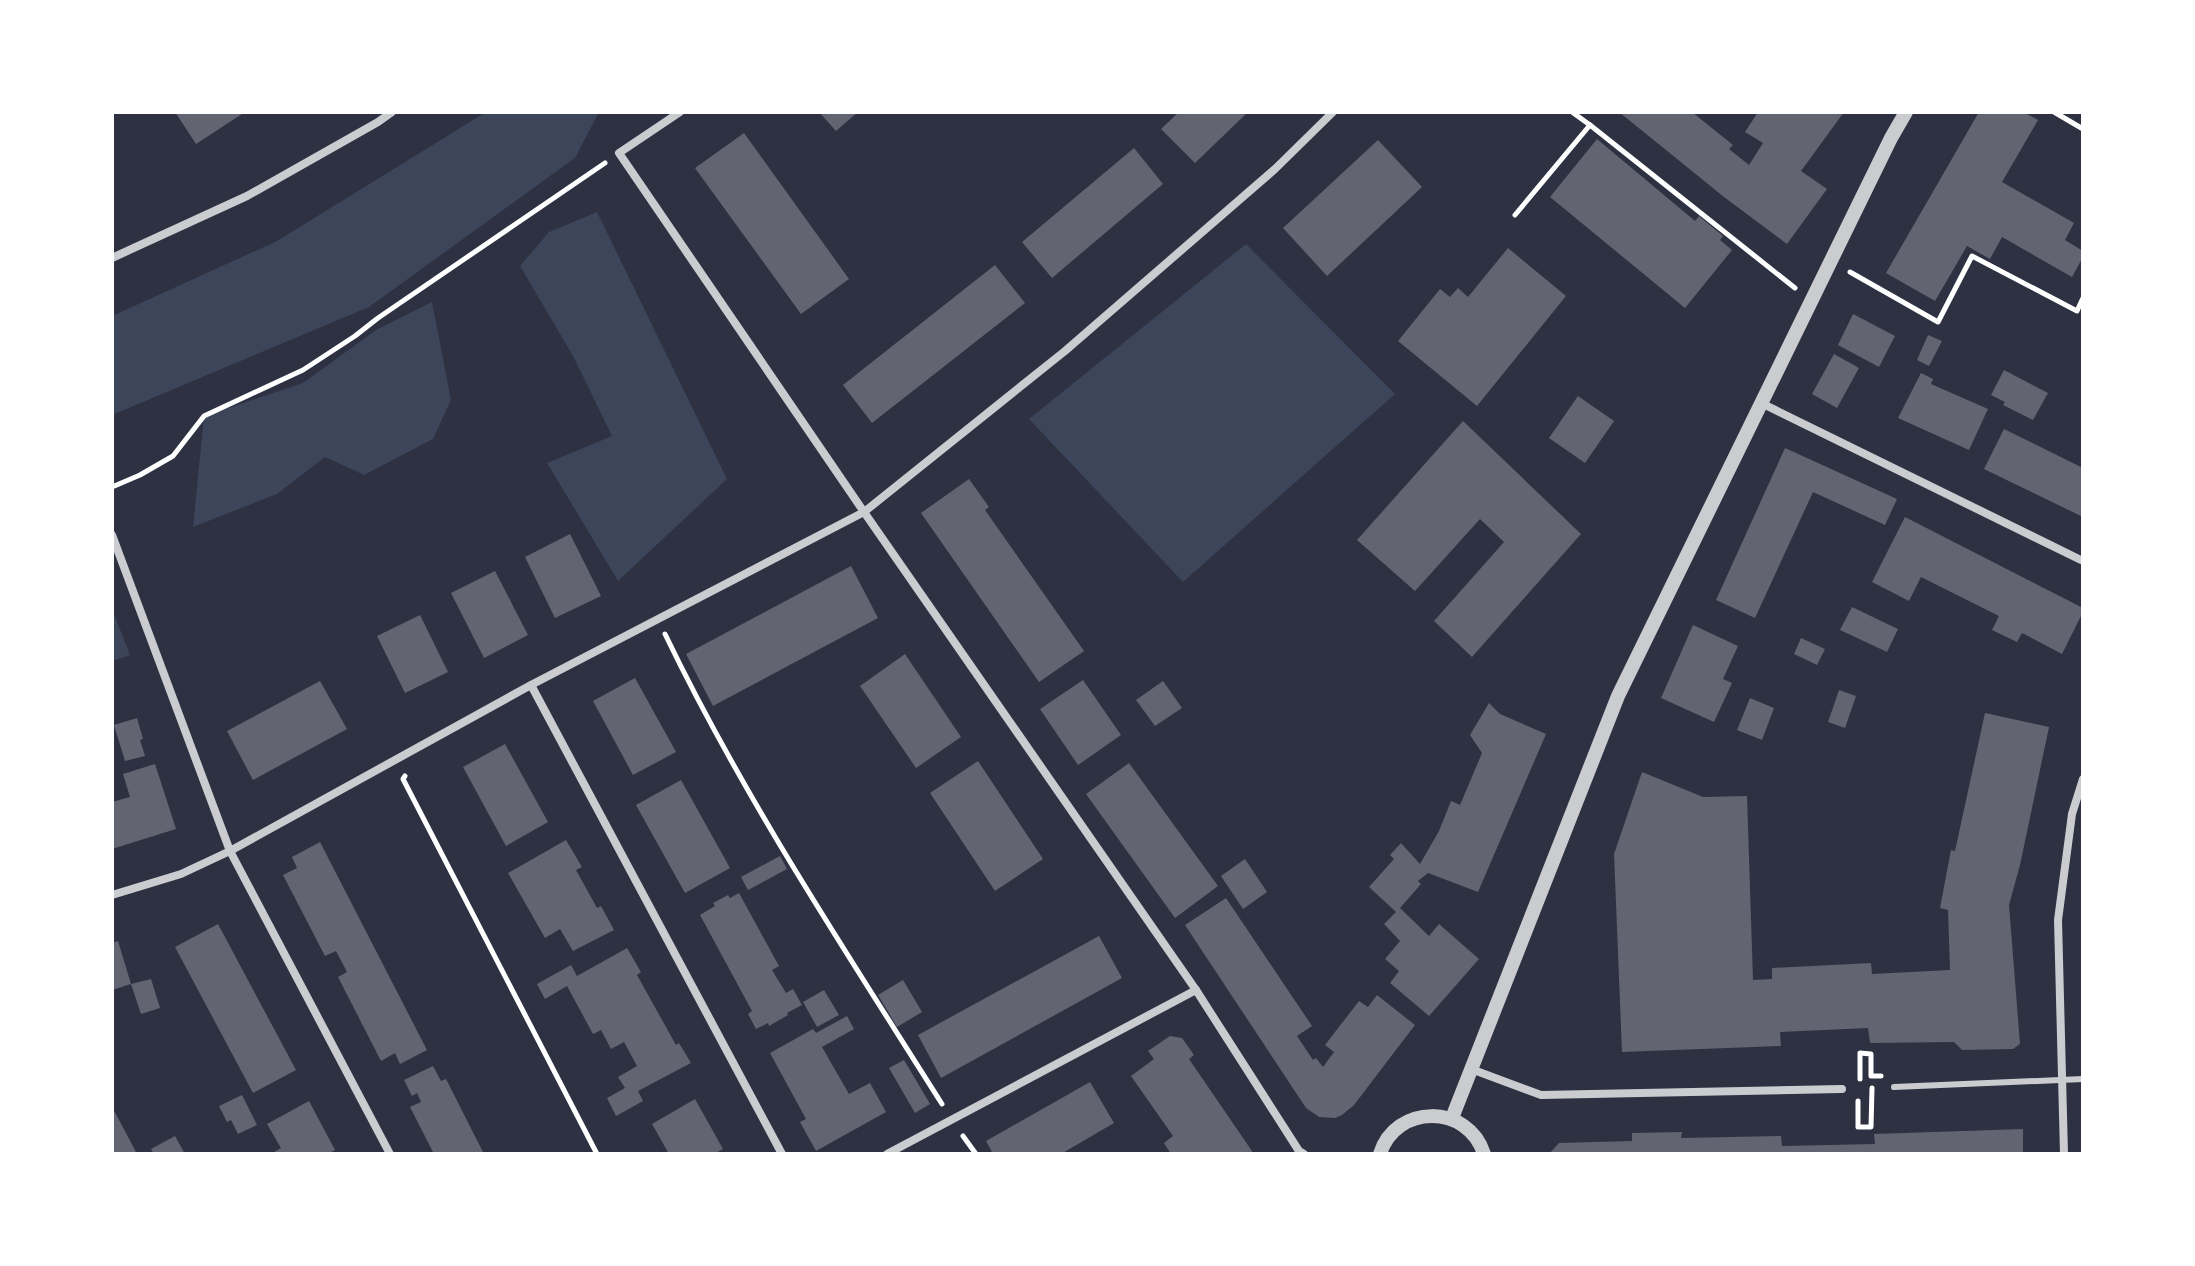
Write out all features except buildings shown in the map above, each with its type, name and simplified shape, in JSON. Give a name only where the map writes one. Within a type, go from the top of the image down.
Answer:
[{"type":"street","points":[[112,258],[247,196],[392,112]]},
{"type":"street","points":[[680,112],[619,153],[1196,990],[1299,1151],[1304,1154]]},
{"type":"street","points":[[112,895],[181,874],[230,851],[531,685],[864,512],[1065,351],[1275,169],[1333,112]]},
{"type":"street","points":[[1452,1118],[1618,696],[1906,112]]},
{"type":"street","points":[[1761,403],[2083,561]]},
{"type":"street","points":[[112,535],[230,851],[390,1154]]},
{"type":"street","points":[[531,685],[782,1154]]},
{"type":"street","points":[[2064,1154],[2058,920],[2072,814],[2083,779]]},
{"type":"street","points":[[887,1154],[1196,990]]},
{"type":"street","points":[[1471,1069],[1541,1095],[1842,1089]]},
{"type":"street","points":[[1380,1154],[1395,1130],[1411,1119],[1431,1115],[1452,1118],[1468,1129],[1481,1144],[1484,1154]]},
{"type":"lane","points":[[1894,1087],[2083,1079]]},
{"type":"path","points":[[1572,112],[1812,301]]},
{"type":"path","points":[[2054,112],[2083,129]]},
{"type":"path","points":[[1515,215],[1590,125]]},
{"type":"path","points":[[112,487],[173,456],[204,416],[303,370],[619,153]]},
{"type":"path","points":[[1831,262],[1938,322],[1972,256],[2077,311],[2083,298]]},
{"type":"path","points":[[657,619],[698,703],[779,844],[976,1154]]},
{"type":"path","points":[[421,747],[403,779],[597,1154]]},
{"type":"path","points":[[1842,1089],[1843,1101],[1859,1101],[1858,1127],[1871,1127],[1872,1088],[1859,1088],[1860,1053],[1871,1054],[1871,1076],[1894,1076],[1894,1087]]},
{"type":"shaded area","points":[[486,112],[599,112],[575,158],[369,307],[112,415],[112,316],[277,241]]},
{"type":"shaded area","points":[[597,212],[727,479],[618,581],[547,463],[612,436],[573,356],[520,266],[549,232]]},
{"type":"shaded area","points":[[1246,244],[1395,394],[1183,582],[1029,419]]},
{"type":"shaded area","points":[[432,302],[451,400],[433,439],[364,475],[325,457],[277,494],[193,527],[204,416],[303,383],[376,330]]},
{"type":"shaded area","points":[[112,609],[130,655],[112,661]]}]
